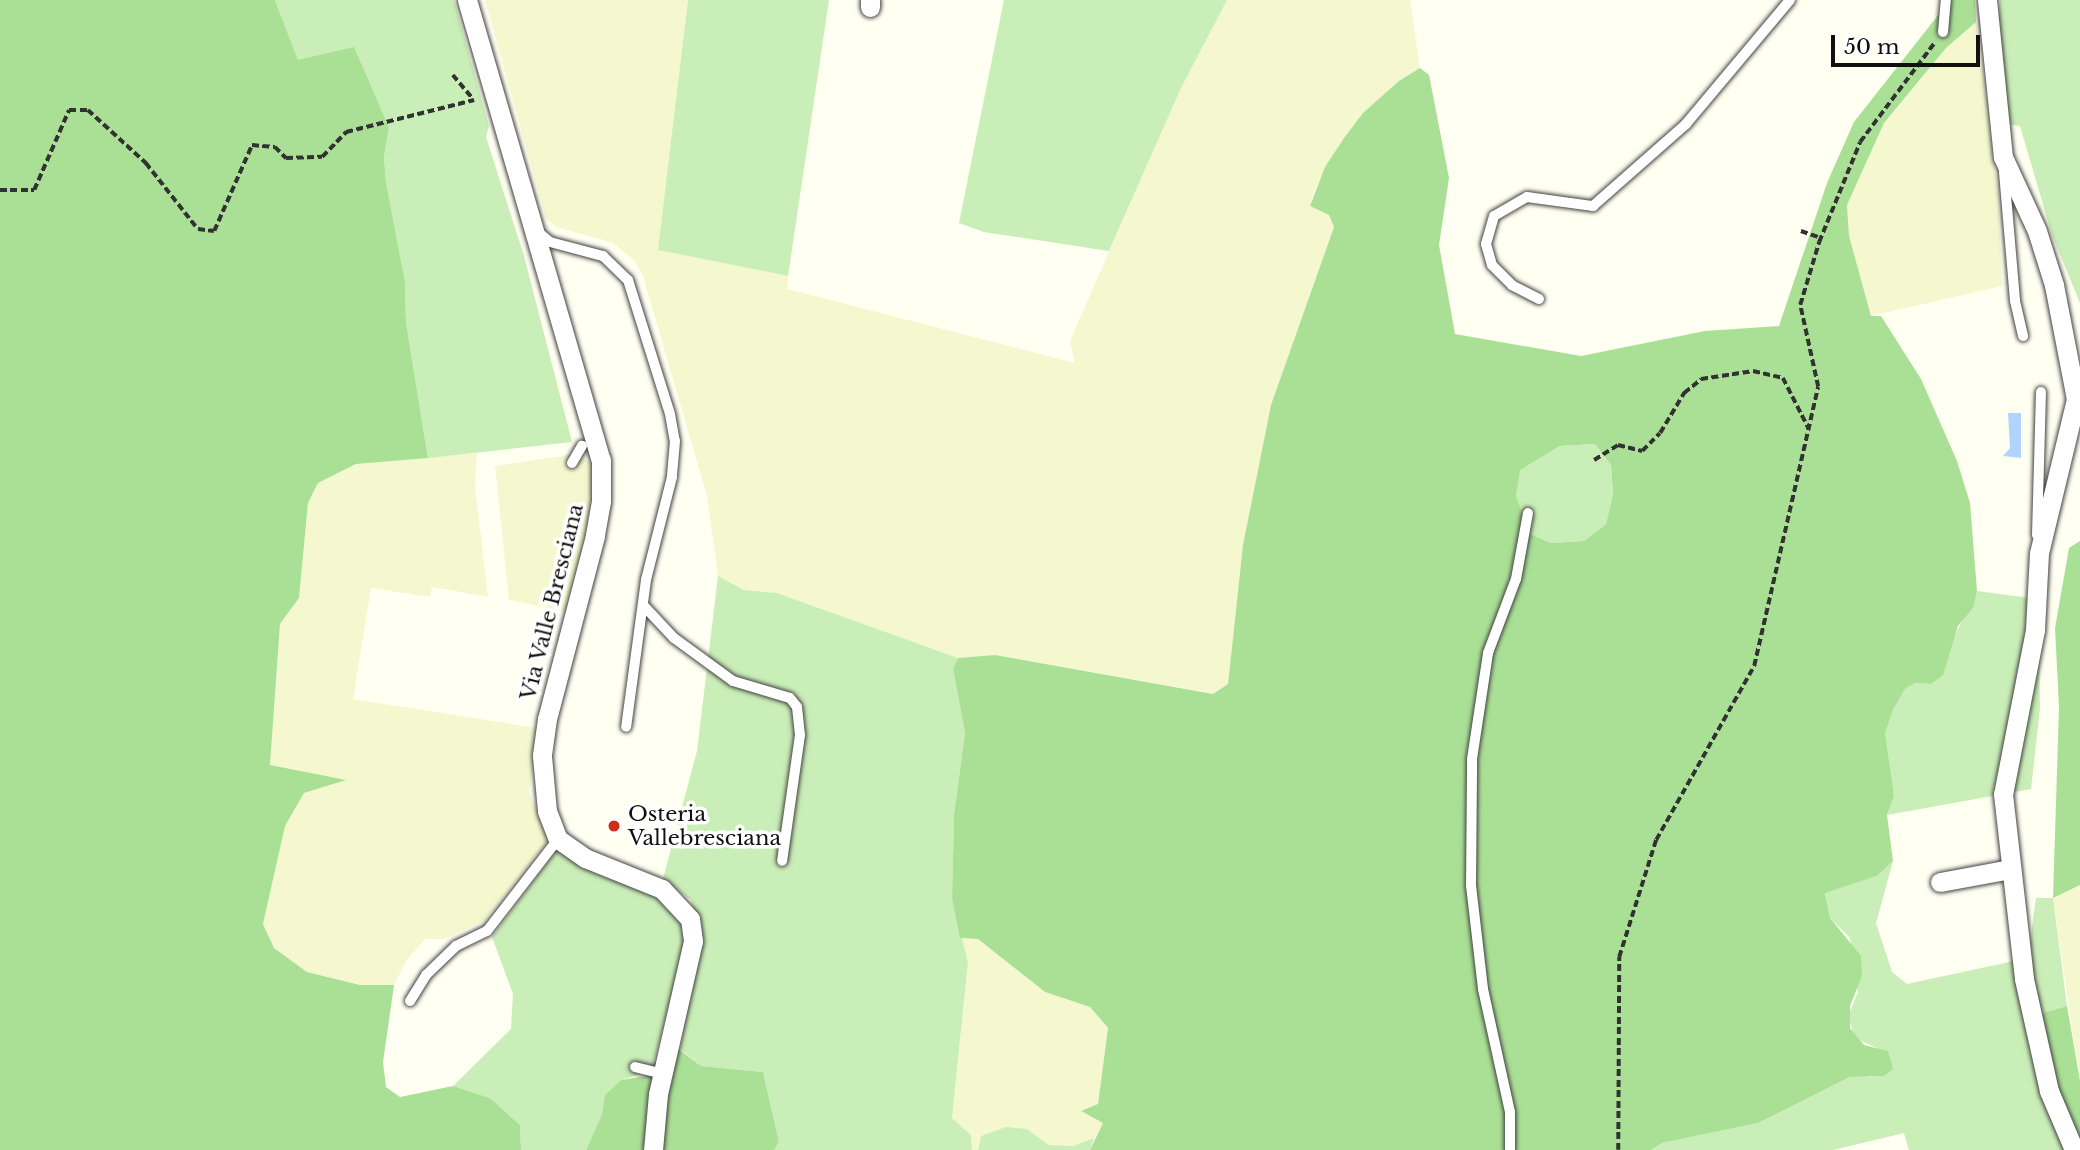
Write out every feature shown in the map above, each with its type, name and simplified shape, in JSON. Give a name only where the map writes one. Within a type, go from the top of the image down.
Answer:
[{"type":"street","name":"Via Valle Bresciana","points":[[467,0],[601,460],[597,525],[547,719],[542,756],[547,811],[558,839]]},
{"type":"street","points":[[1987,0],[2003,158],[2037,231],[2054,285],[2076,399],[2039,553],[2035,630],[2003,794],[2024,979],[2049,1091],[2074,1150]]},
{"type":"street","points":[[558,839],[584,858],[662,889],[690,919],[693,941],[663,1074],[653,1150]]},
{"type":"street","points":[[1941,882],[2010,869]]},
{"type":"lane","points":[[1539,299],[1512,285],[1492,265],[1486,244],[1494,216],[1527,197],[1593,206],[1686,124],[1790,0]]},
{"type":"lane","points":[[1943,32],[1947,0]]},
{"type":"lane","points":[[2003,158],[2015,301],[2023,336]]},
{"type":"lane","points":[[533,228],[550,242],[587,248],[615,267],[628,280],[651,342],[670,414],[675,458],[643,605],[626,727]]},
{"type":"lane","points":[[2039,553],[2036,511],[2041,392]]},
{"type":"lane","points":[[572,463],[582,446]]},
{"type":"lane","points":[[1510,1150],[1510,1112],[1483,989],[1471,886],[1472,759],[1488,653],[1516,579],[1528,513]]},
{"type":"lane","points":[[643,605],[674,638],[733,681],[790,698],[797,707],[800,734],[782,861]]},
{"type":"lane","points":[[410,1001],[426,975],[456,946],[487,931],[558,839]]},
{"type":"lane","points":[[635,1067],[663,1074]]},
{"type":"path","points":[[1618,1150],[1619,957],[1656,840],[1754,666],[1818,387],[1800,305],[1821,238],[1860,142],[1943,32]]},
{"type":"path","points":[[0,190],[34,190],[69,110],[88,110],[146,163],[198,229],[214,231],[252,145],[275,147],[286,158],[322,157],[346,132],[474,100]]},
{"type":"path","points":[[1801,231],[1821,238]]},
{"type":"path","points":[[1594,460],[1618,446],[1642,451],[1660,433],[1684,393],[1701,379],[1753,371],[1783,378],[1798,415],[1810,430]]},
{"type":"green space","points":[[0,0],[275,0],[298,60],[354,47],[389,128],[384,157],[386,182],[405,281],[406,322],[428,458],[356,464],[318,483],[308,503],[299,598],[280,624],[270,765],[346,780],[304,793],[285,826],[263,924],[274,948],[307,972],[360,985],[394,985],[383,1062],[386,1087],[400,1097],[453,1086],[490,1098],[520,1125],[521,1150],[0,1150]]},
{"type":"green space","points":[[275,0],[454,0],[489,126],[486,137],[524,256],[572,442],[428,458],[406,322],[405,281],[386,182],[384,157],[389,128],[377,103],[298,60]]},
{"type":"green space","points":[[485,0],[688,0],[659,250],[788,276],[787,289],[1075,363],[1070,341],[1181,87],[1227,0],[1410,0],[1420,68],[1363,113],[1316,187],[1310,206],[1329,215],[1334,227],[1271,405],[1243,545],[1228,684],[1214,694],[995,655],[958,658],[777,593],[744,590],[718,576],[707,496],[643,276],[635,261],[613,243],[556,227],[546,218]]},
{"type":"green space","points":[[688,0],[829,0],[788,276],[658,250]]},
{"type":"green space","points":[[1004,0],[1227,0],[1181,88],[1109,251],[984,232],[959,223]]},
{"type":"green space","points":[[1950,0],[1975,0],[1976,22],[1946,48],[1884,123],[1847,205],[1849,236],[1871,316],[1881,316],[1921,379],[1957,461],[1970,503],[1977,591],[1973,608],[1958,626],[1943,675],[1931,684],[1915,683],[1905,689],[1893,710],[1885,734],[1894,796],[1887,815],[1893,861],[1877,876],[1825,893],[1830,918],[1861,956],[1862,976],[1850,1006],[1850,1028],[1864,1045],[1888,1051],[1893,1069],[1884,1076],[1849,1077],[1758,1123],[1662,1143],[1651,1150],[1090,1150],[1103,1123],[1081,1111],[1098,1104],[1108,1028],[1090,1007],[1045,992],[978,939],[960,938],[952,898],[954,814],[965,733],[953,669],[958,658],[995,655],[1213,694],[1228,684],[1243,545],[1271,405],[1334,227],[1329,215],[1310,206],[1325,167],[1344,138],[1363,113],[1399,81],[1420,68],[1429,75],[1449,178],[1439,245],[1455,334],[1581,356],[1705,331],[1779,326],[1827,183],[1854,122]],"holes":[[[1595,444],[1611,465],[1613,494],[1606,524],[1584,541],[1551,543],[1530,534],[1516,496],[1520,470],[1560,446]]]},
{"type":"green space","points":[[2000,0],[2080,0],[2080,303],[2052,235],[2020,126],[2006,124],[1997,59]]},
{"type":"green space","points":[[1976,22],[1998,195],[2002,286],[1871,316],[1849,236],[1847,205],[1884,123],[1946,48]]},
{"type":"green space","points":[[1595,444],[1611,465],[1613,494],[1606,524],[1584,541],[1551,543],[1530,534],[1516,496],[1519,470],[1560,446]]},
{"type":"green space","points":[[477,453],[475,487],[488,597],[432,587],[430,597],[371,588],[353,699],[537,728],[529,792],[549,839],[484,921],[443,939],[425,939],[406,961],[394,985],[360,985],[307,972],[274,948],[263,924],[285,826],[304,793],[344,780],[270,766],[280,624],[299,598],[308,503],[318,483],[357,464]]},
{"type":"green space","points":[[576,454],[594,465],[598,491],[568,612],[509,600],[495,466]]},
{"type":"green space","points":[[2080,541],[2080,885],[2053,898],[2059,707],[2055,628],[2069,548]]},
{"type":"green space","points":[[718,576],[744,590],[777,593],[958,658],[953,669],[965,733],[954,814],[952,898],[968,962],[952,1118],[971,1135],[972,1150],[774,1150],[779,1142],[763,1072],[701,1066],[680,1049],[699,942],[691,900],[663,879],[697,751]]},
{"type":"green space","points":[[1977,591],[2038,599],[2040,708],[2031,789],[1887,815],[1894,795],[1885,755],[1885,734],[1893,710],[1905,689],[1914,683],[1931,684]]},
{"type":"green space","points":[[559,847],[650,889],[681,914],[686,943],[651,1071],[621,1080],[605,1095],[603,1115],[586,1150],[521,1150],[520,1125],[490,1098],[453,1086],[511,1029],[513,994],[492,937]]},
{"type":"green space","points":[[1893,861],[1876,923],[1892,972],[1907,984],[2028,958],[2036,898],[2053,898],[2067,1006],[2046,1012],[2046,1056],[2062,1150],[1909,1150],[1904,1133],[1833,1150],[1651,1150],[1662,1143],[1758,1123],[1849,1076],[1873,1077],[1877,1048],[1855,1038],[1848,1016],[1858,992],[1850,938],[1830,918],[1825,892],[1877,876]]},
{"type":"green space","points":[[2080,885],[2080,1081],[2053,898]]},
{"type":"green space","points":[[960,938],[978,939],[1045,992],[1090,1007],[1108,1029],[1098,1104],[1104,1123],[1094,1138],[1073,1146],[1049,1145],[1027,1129],[981,1136],[978,1150],[972,1150],[971,1135],[952,1118],[968,962]]},
{"type":"green space","points":[[2067,1006],[2080,1081],[2080,1150],[2062,1150],[2031,1026],[2046,1012]]},
{"type":"green space","points":[[668,1041],[701,1066],[763,1072],[779,1142],[774,1150],[586,1150],[602,1115],[605,1095],[621,1080],[646,1076]]},
{"type":"green space","points":[[1006,1127],[1027,1129],[1049,1145],[1073,1146],[1094,1138],[1090,1150],[978,1150],[981,1136]]},
{"type":"water","points":[[2008,413],[2021,413],[2021,458],[2003,456],[2010,448]]},
{"type":"place","name":"Osteria Vallebresciana","points":[[614,826]]}]
